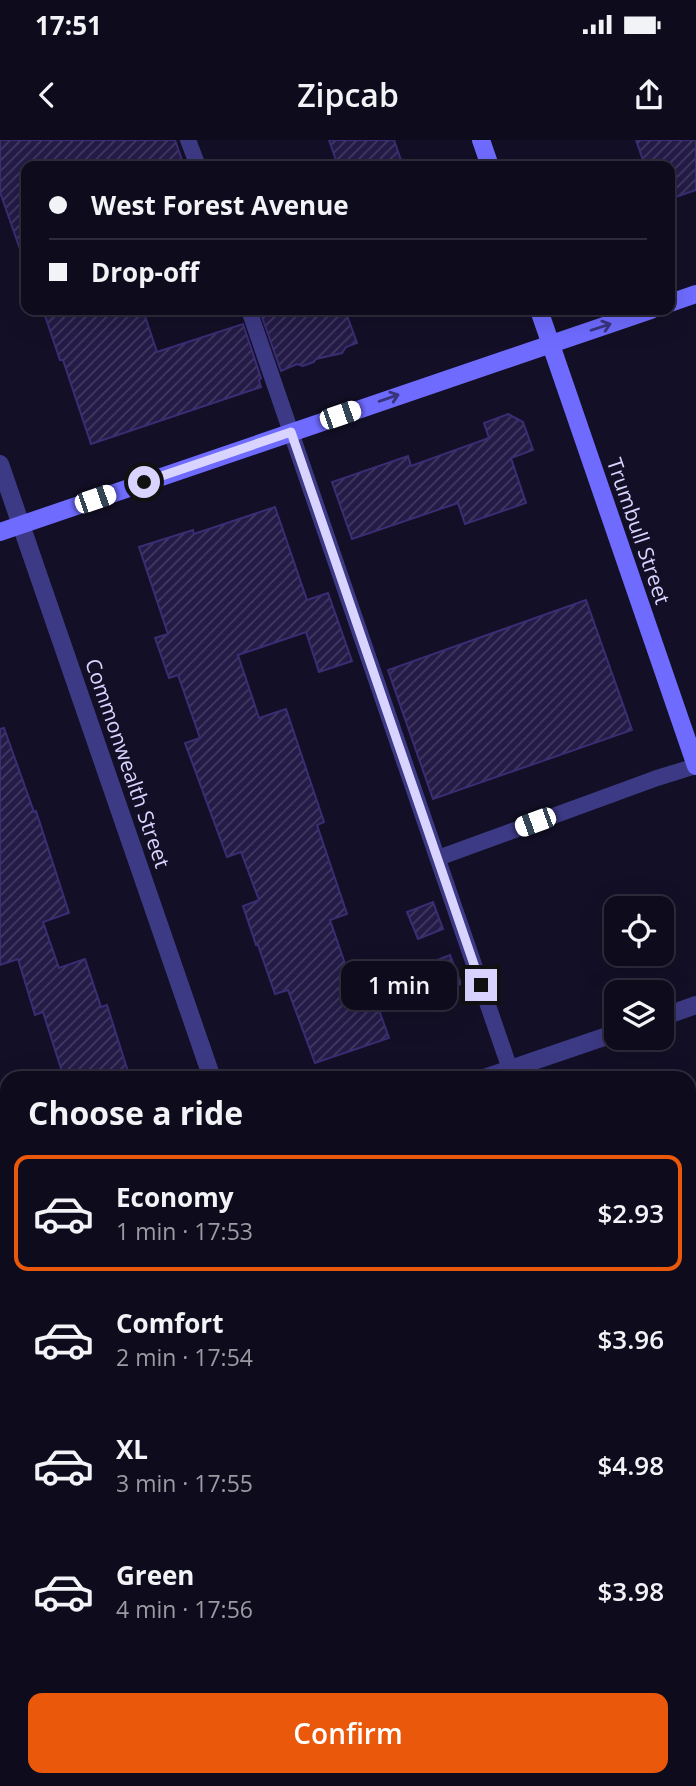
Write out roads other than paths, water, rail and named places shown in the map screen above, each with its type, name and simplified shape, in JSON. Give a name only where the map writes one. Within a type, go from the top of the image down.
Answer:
[{"type":"street","points":[[481,140],[488,161]]},
{"type":"street","points":[[675,301],[696,294]]},
{"type":"street","name":"Trumbull Street","points":[[541,315],[696,766]]},
{"type":"street","points":[[0,532],[636,315]]},
{"type":"street","name":"Commonwealth Street","points":[[0,464],[210,1071]]},
{"type":"street","points":[[674,1013],[696,1005]]},
{"type":"street","points":[[519,1071],[604,1038]]},
{"type":"lane","points":[[188,140],[196,161]]},
{"type":"lane","points":[[250,315],[510,1071]]},
{"type":"lane","points":[[438,858],[696,766]]}]
